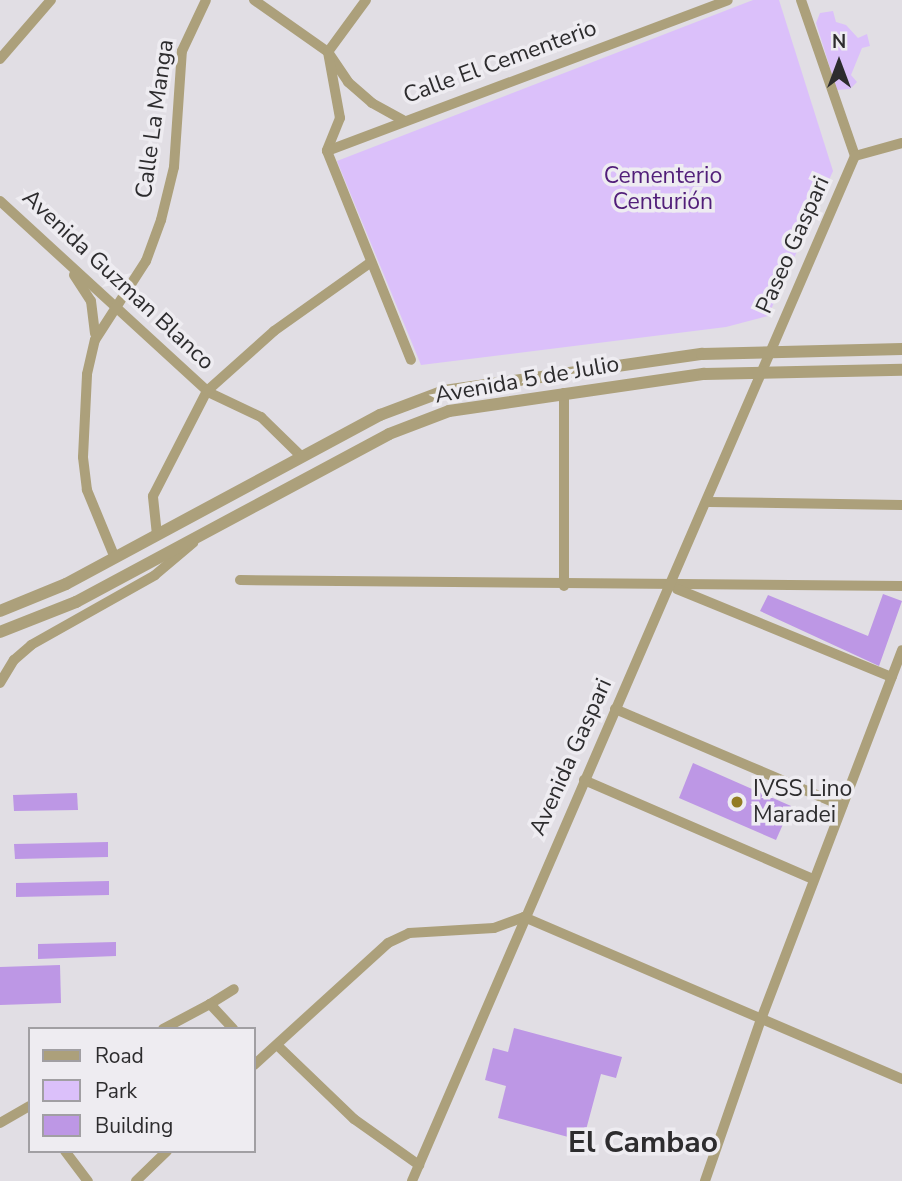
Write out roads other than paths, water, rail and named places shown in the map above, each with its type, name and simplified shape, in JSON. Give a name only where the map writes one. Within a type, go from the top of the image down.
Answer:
[{"type":"street","points":[[0,59],[51,0]]},
{"type":"street","name":"Calle La Manga","points":[[115,558],[109,534],[96,517],[83,457],[88,374],[95,340],[146,261],[161,220],[174,167],[182,51],[206,0]]},
{"type":"street","points":[[254,0],[328,52],[348,82],[372,103],[403,120]]},
{"type":"street","points":[[366,0],[328,52],[340,118],[327,151],[411,360]]},
{"type":"street","name":"Calle El Cementerio","points":[[327,151],[403,120],[728,0]]},
{"type":"street","points":[[801,0],[855,156],[902,143]]},
{"type":"street","name":"Paseo Gaspari","points":[[769,351],[855,156]]},
{"type":"street","name":"Avenida Guzman Blanco","points":[[0,201],[62,256],[114,309],[208,392],[261,417],[302,457]]},
{"type":"street","points":[[62,256],[91,301],[95,340]]},
{"type":"street","points":[[158,535],[153,496],[208,392],[243,355],[371,262]]},
{"type":"street","name":"Avenida 5 de Julio","points":[[0,611],[51,591],[115,558],[380,415],[444,391],[673,357],[769,351],[902,349]]},
{"type":"street","name":"Avenida Gaspari","points":[[412,1181],[668,585],[709,502],[769,351]]},
{"type":"street","name":"Avenida 5 de Julio","points":[[0,632],[60,610],[418,422],[463,408],[676,377],[762,372],[902,370]]},
{"type":"street","points":[[564,393],[564,586]]},
{"type":"street","points":[[709,502],[902,505]]},
{"type":"street","points":[[0,683],[14,660],[31,645],[155,575],[206,532]]},
{"type":"street","points":[[240,580],[564,586],[902,586]]},
{"type":"street","points":[[668,585],[892,677]]},
{"type":"street","points":[[705,1181],[813,879],[902,650]]},
{"type":"street","points":[[615,709],[842,806]]},
{"type":"street","points":[[584,780],[813,879]]},
{"type":"street","points":[[256,1058],[277,1045],[388,943],[409,933],[494,928],[524,917],[760,1022],[902,1079]]},
{"type":"street","points":[[167,1027],[234,989]]},
{"type":"street","points":[[210,1004],[231,1027]]},
{"type":"street","points":[[277,1045],[354,1119],[419,1165]]},
{"type":"street","points":[[0,1123],[28,1107]]},
{"type":"street","points":[[67,1153],[88,1181]]},
{"type":"street","points":[[136,1181],[165,1153]]},
{"type":"place","name":"IVSS Lino Maradei","points":[[737,802]]},
{"type":"district","name":"El Cambao","points":[[643,1143]]},
{"type":"park label","name":"Cementerio Centurión","points":[[663,189]]}]
